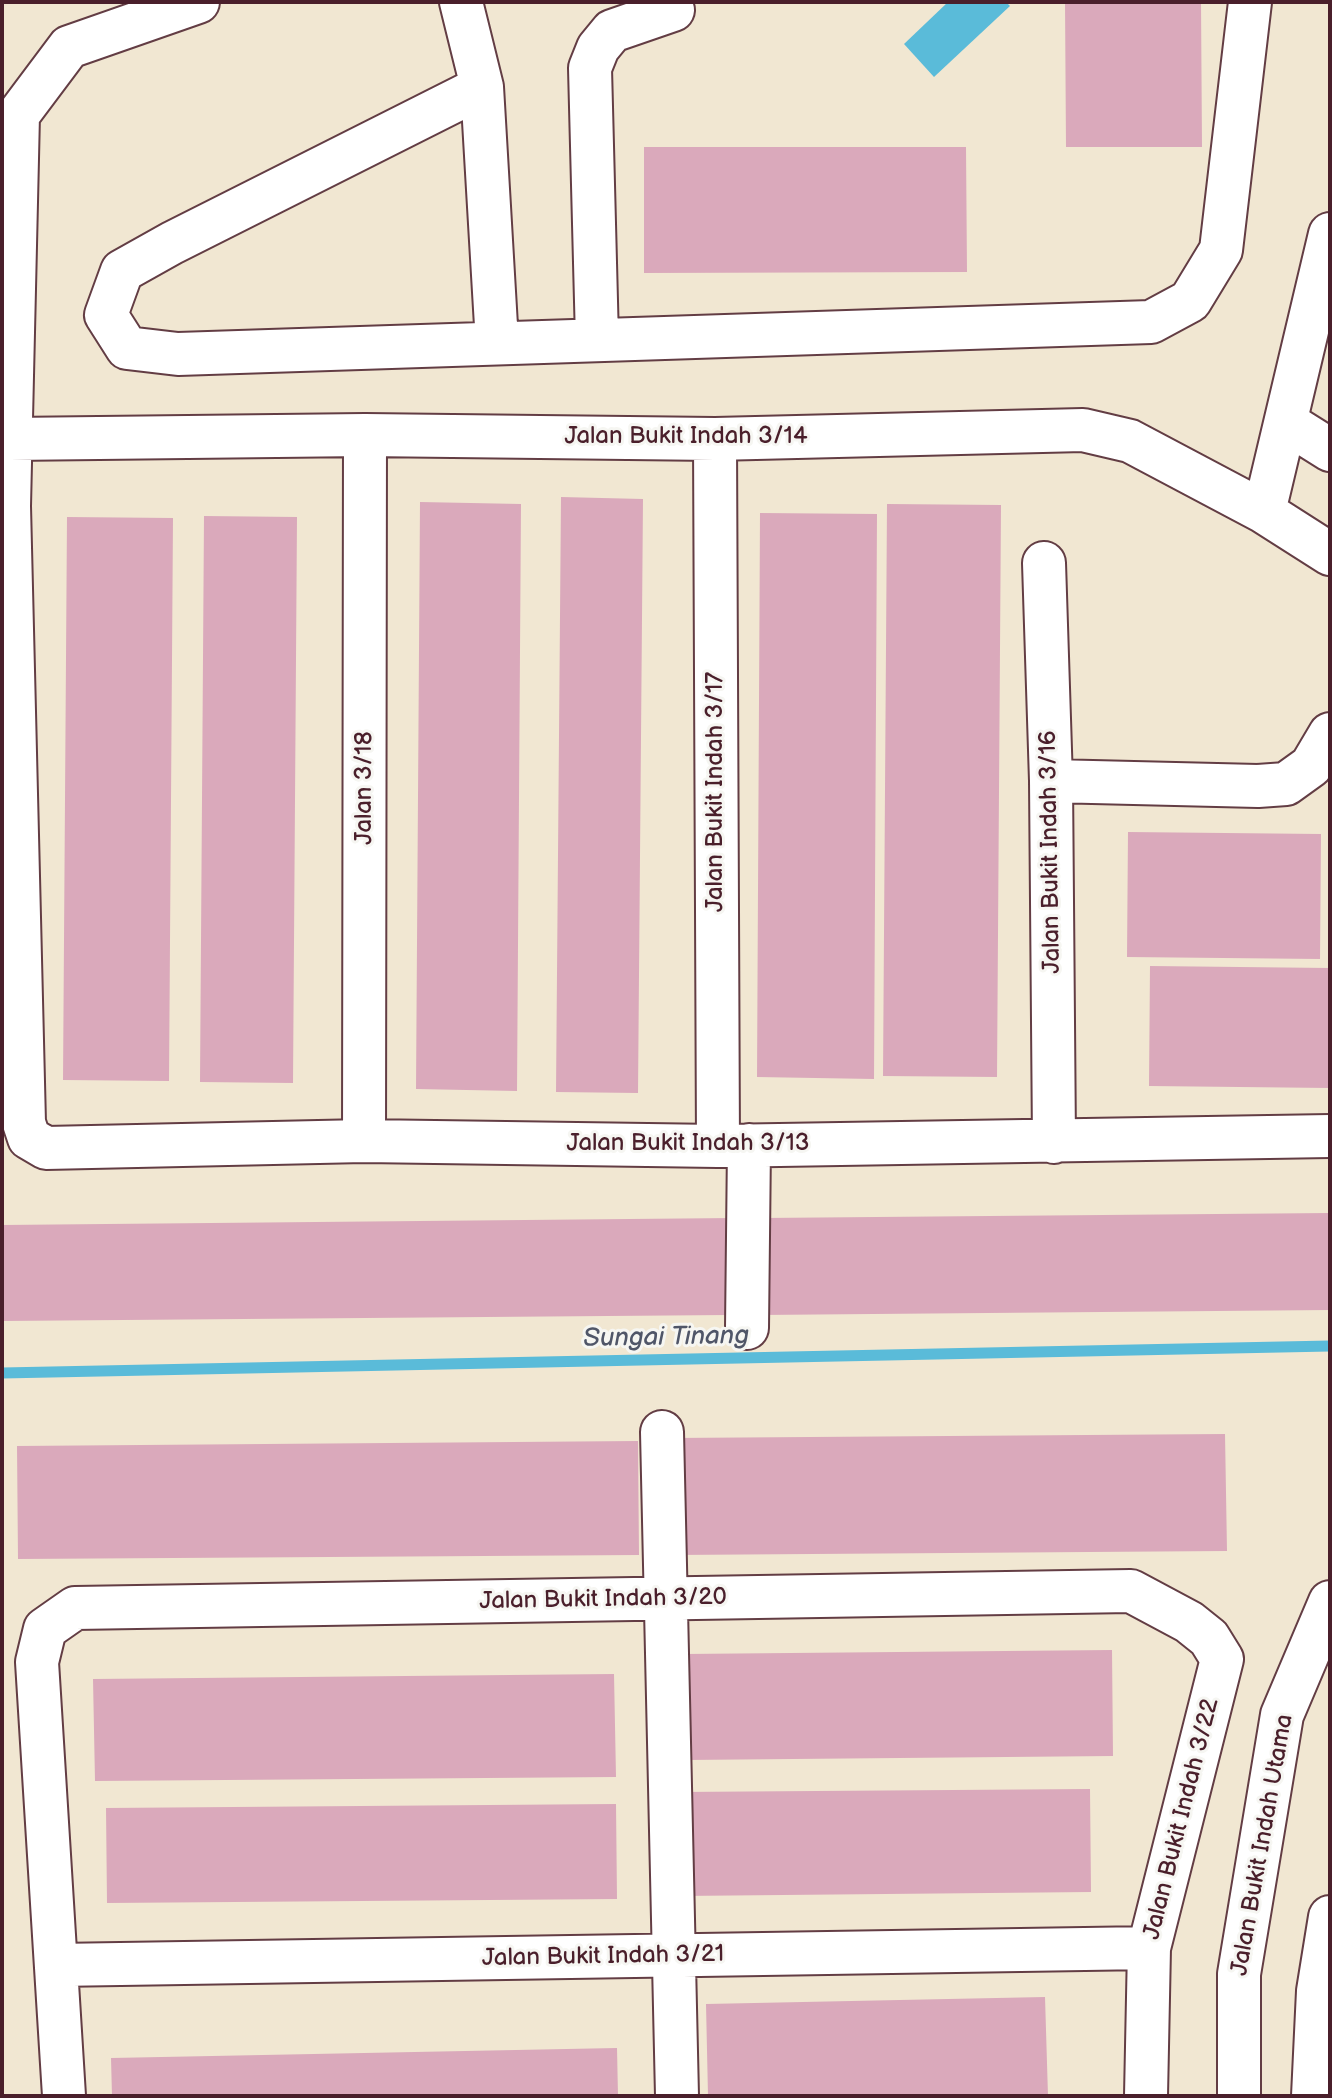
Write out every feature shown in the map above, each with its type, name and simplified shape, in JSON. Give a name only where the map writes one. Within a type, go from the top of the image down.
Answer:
[{"type":"street","points":[[6,442],[18,115],[69,47],[198,2]]},
{"type":"street","points":[[461,2],[482,87],[497,343]]},
{"type":"street","points":[[482,87],[122,271],[106,315],[127,348],[178,354],[1151,322],[1190,301],[1221,250],[1250,2]]},
{"type":"street","points":[[597,340],[590,68],[598,48],[612,31],[673,10]]},
{"type":"street","points":[[1264,512],[1330,234]]},
{"type":"street","points":[[1287,423],[1330,450]]},
{"type":"street","name":"Jalan Bukit Indah 3/14","points":[[6,442],[365,435],[715,439],[1083,430],[1130,441],[1264,512],[1330,554]]},
{"type":"street","name":"Jalan 3/18","points":[[364,1141],[365,435]]},
{"type":"street","name":"Jalan Bukit Indah 3/17","points":[[715,439],[734,1145],[747,1328]]},
{"type":"street","name":"Jalan Bukit Indah 3/13","points":[[6,442],[24,1123],[29,1138],[46,1148],[364,1141],[734,1145],[1330,1136]]},
{"type":"street","name":"Jalan Bukit Indah 3/16","points":[[1044,563],[1051,781],[1054,1142]]},
{"type":"street","points":[[1051,781],[1286,784],[1311,766],[1330,734]]},
{"type":"street","points":[[662,1432],[677,2096]]},
{"type":"street","name":"Jalan Bukit Indah 3/20","points":[[56,1965],[37,1662],[45,1629],[75,1608],[1131,1591]]},
{"type":"street","name":"Jalan Bukit Indah 3/22","points":[[1131,1591],[1189,1622],[1209,1638],[1222,1659],[1149,1948],[1146,2096]]},
{"type":"street","name":"Jalan Bukit Indah Utama","points":[[1239,2096],[1239,1974],[1282,1715],[1330,1602]]},
{"type":"street","points":[[1313,2096],[1318,1991],[1330,1917]]},
{"type":"street","name":"Jalan Bukit Indah 3/21","points":[[56,1965],[1149,1948]]},
{"type":"street","points":[[56,1965],[64,2096]]},
{"type":"water","points":[[948,2],[1006,2],[1010,6],[934,77],[904,44]]},
{"type":"building","points":[[1065,2],[1201,2],[1202,147],[1066,147]]},
{"type":"building","points":[[644,147],[966,147],[967,272],[644,273]]},
{"type":"building","points":[[561,497],[643,499],[638,1093],[556,1092]]},
{"type":"building","points":[[420,502],[521,504],[517,1091],[416,1089]]},
{"type":"building","points":[[887,504],[1001,505],[997,1077],[883,1076]]},
{"type":"building","points":[[760,513],[877,514],[874,1079],[757,1077]]},
{"type":"building","points":[[204,516],[297,517],[293,1083],[200,1082]]},
{"type":"building","points":[[67,517],[173,518],[169,1081],[63,1080]]},
{"type":"building","points":[[1128,832],[1321,834],[1320,959],[1127,957]]},
{"type":"building","points":[[1150,966],[1330,968],[1330,1088],[1149,1086]]},
{"type":"building","points":[[1330,1213],[1330,1310],[759,1315],[763,1218]]},
{"type":"building","points":[[734,1218],[728,1315],[2,1321],[2,1225]]},
{"type":"building","points":[[1225,1434],[1227,1551],[674,1555],[672,1438]]},
{"type":"building","points":[[638,1441],[639,1555],[18,1559],[17,1446]]},
{"type":"building","points":[[1112,1650],[1113,1756],[686,1760],[684,1654]]},
{"type":"building","points":[[614,1674],[616,1777],[95,1781],[93,1679]]},
{"type":"building","points":[[1090,1789],[1091,1892],[680,1896],[679,1792]]},
{"type":"building","points":[[616,1804],[617,1899],[107,1903],[106,1808]]},
{"type":"building","points":[[1045,1997],[1048,2096],[708,2096],[706,2004]]},
{"type":"building","points":[[617,2048],[618,2096],[112,2096],[111,2058]]},
{"type":"waterway","name":"Sungai Tinang","points":[[2,1373],[1330,1346]]}]
